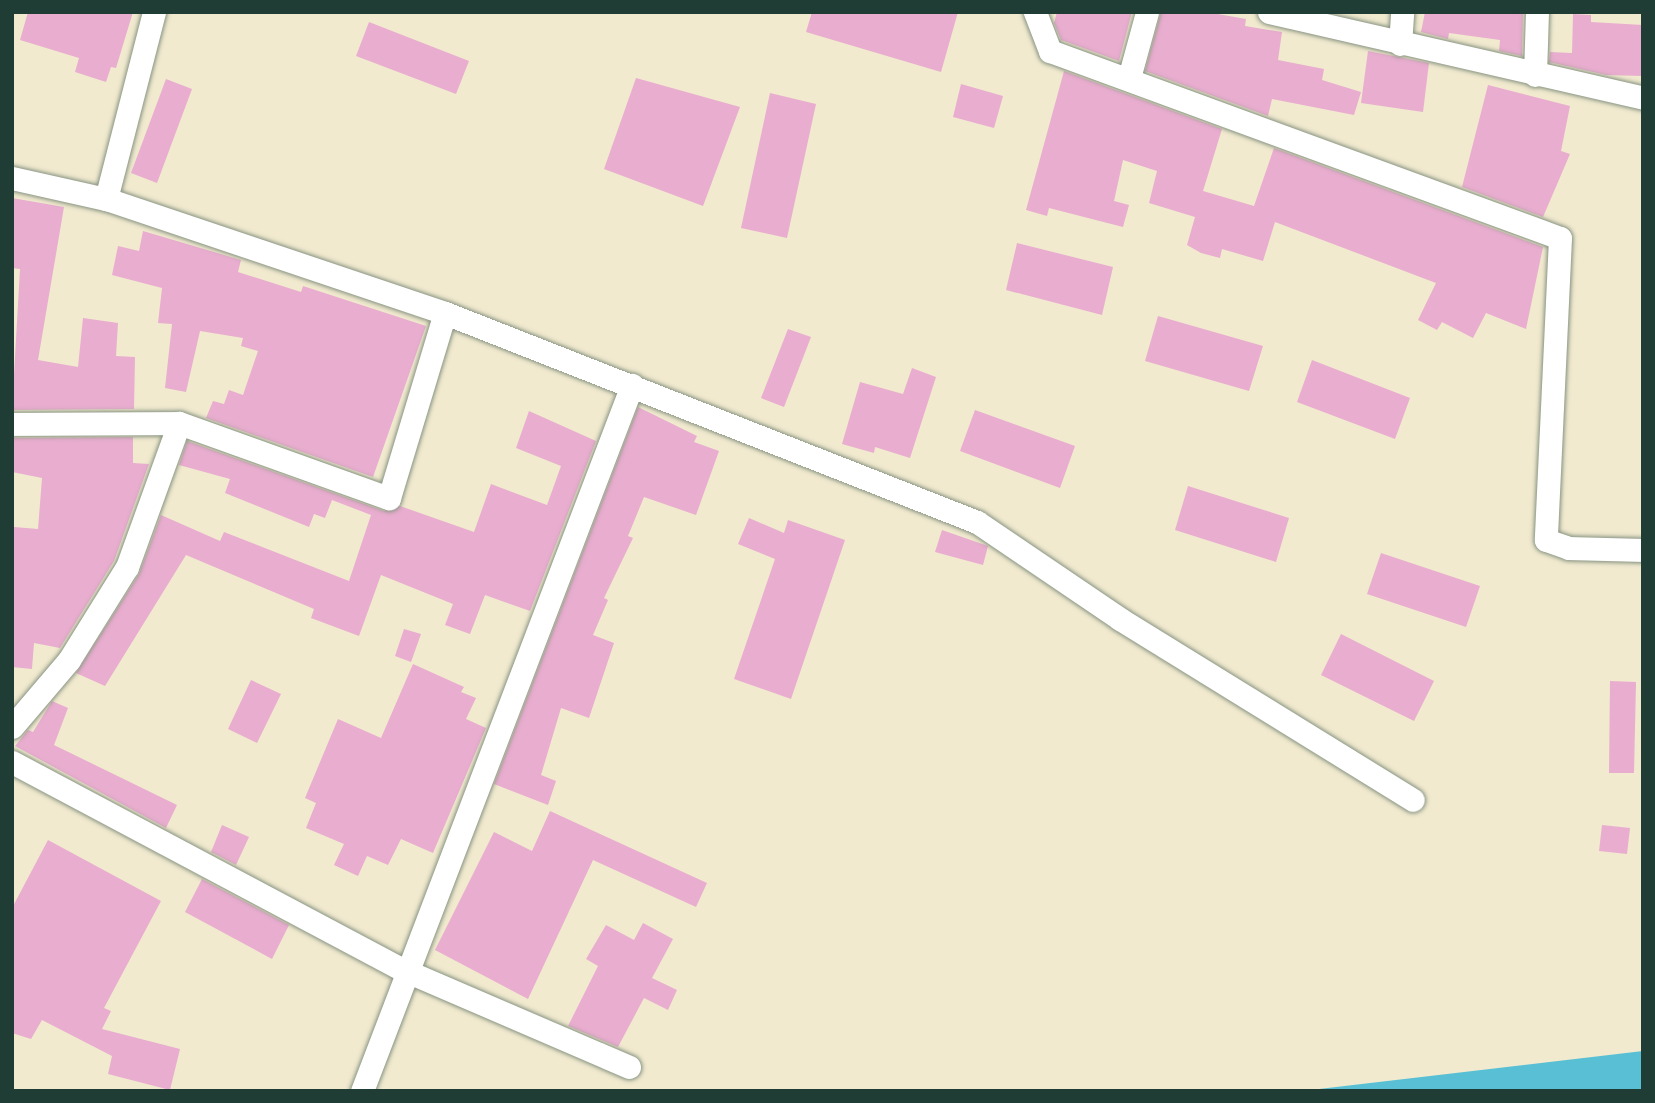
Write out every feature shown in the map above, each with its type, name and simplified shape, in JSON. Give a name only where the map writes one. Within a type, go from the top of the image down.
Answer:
[{"type":"street","points":[[106,199],[154,12]]},
{"type":"street","points":[[1035,12],[1050,51],[1560,238],[1546,541],[1569,548],[1643,550]]},
{"type":"street","points":[[1129,78],[1147,12]]},
{"type":"street","points":[[1400,44],[1402,12]]},
{"type":"street","points":[[1535,75],[1537,12]]},
{"type":"street","points":[[1283,15],[1535,75],[1643,97]]},
{"type":"street","points":[[12,178],[106,199],[445,313],[977,522],[1119,619],[1413,800]]},
{"type":"street","points":[[12,424],[179,423],[389,498],[445,313]]},
{"type":"street","points":[[362,1091],[404,971],[632,385]]},
{"type":"street","points":[[12,727],[69,660],[127,567],[179,423]]},
{"type":"street","points":[[12,762],[404,971],[629,1067]]},
{"type":"water","points":[[1643,1051],[1643,1091],[1302,1091]]},
{"type":"building","points":[[28,12],[133,12],[116,68],[111,67],[106,82],[75,72],[79,58],[20,40]]},
{"type":"building","points":[[812,12],[958,12],[941,72],[806,32]]},
{"type":"building","points":[[1057,12],[1132,12],[1119,61],[1061,40],[1054,23]]},
{"type":"building","points":[[1161,12],[1212,13],[1246,19],[1245,26],[1282,32],[1278,60],[1324,69],[1322,80],[1361,92],[1354,115],[1272,99],[1268,116],[1145,71]]},
{"type":"building","points":[[1425,12],[1523,12],[1522,56],[1499,51],[1500,40],[1449,33],[1448,39],[1421,32]]},
{"type":"building","points":[[1573,14],[1591,15],[1591,22],[1643,25],[1643,76],[1606,75],[1549,62],[1550,52],[1572,53]]},
{"type":"building","points":[[369,22],[469,61],[456,94],[356,56]]},
{"type":"building","points":[[1368,51],[1429,63],[1423,112],[1361,103]]},
{"type":"building","points":[[1064,71],[1222,129],[1203,191],[1254,206],[1274,148],[1543,247],[1526,329],[1486,313],[1473,338],[1442,322],[1437,330],[1418,320],[1436,283],[1275,222],[1263,261],[1222,249],[1220,258],[1201,253],[1187,245],[1195,217],[1149,203],[1157,171],[1123,160],[1114,201],[1129,205],[1123,227],[1049,208],[1047,216],[1026,210]]},
{"type":"building","points":[[636,78],[740,107],[703,206],[604,169]]},
{"type":"building","points":[[166,79],[192,89],[157,183],[131,173]]},
{"type":"building","points":[[961,84],[1003,96],[994,128],[953,117]]},
{"type":"building","points":[[1488,85],[1570,106],[1561,151],[1570,154],[1543,217],[1462,187]]},
{"type":"building","points":[[770,93],[816,104],[787,238],[741,228]]},
{"type":"building","points":[[12,198],[64,207],[38,360],[78,367],[83,318],[118,323],[116,356],[135,357],[134,409],[12,410],[20,269],[12,268]]},
{"type":"building","points":[[143,231],[241,260],[238,272],[301,292],[303,286],[426,326],[373,477],[206,418],[213,401],[224,404],[229,390],[243,395],[258,351],[241,346],[243,338],[200,331],[186,392],[165,388],[172,324],[158,323],[162,288],[112,275],[118,246],[139,251]]},
{"type":"building","points":[[1017,243],[1113,267],[1102,315],[1006,290]]},
{"type":"building","points":[[1158,316],[1263,346],[1249,391],[1145,361]]},
{"type":"building","points":[[788,329],[811,337],[784,407],[761,398]]},
{"type":"building","points":[[1312,360],[1410,398],[1395,439],[1297,402]]},
{"type":"building","points":[[912,368],[936,377],[910,458],[875,447],[874,453],[842,444],[860,382],[903,394]]},
{"type":"building","points":[[638,407],[697,436],[694,442],[719,451],[696,515],[644,497],[628,536],[633,538],[604,598],[608,600],[593,635],[614,643],[589,718],[561,708],[541,775],[556,781],[548,805],[494,784]]},
{"type":"building","points":[[975,410],[1075,446],[1060,488],[960,451]]},
{"type":"building","points":[[529,411],[596,441],[530,611],[485,595],[470,634],[445,625],[453,604],[381,575],[359,636],[311,618],[314,609],[186,555],[105,686],[76,673],[139,574],[161,515],[220,541],[224,532],[349,581],[371,515],[332,500],[325,518],[314,514],[309,527],[225,493],[230,479],[179,465],[187,441],[384,511],[400,506],[474,532],[491,484],[547,505],[561,466],[516,448]]},
{"type":"building","points":[[133,437],[133,463],[149,464],[114,561],[60,648],[34,643],[32,669],[12,667],[14,527],[38,529],[42,478],[12,472],[12,438]]},
{"type":"building","points":[[1188,486],[1289,518],[1276,562],[1175,530]]},
{"type":"building","points":[[749,518],[784,533],[788,520],[845,540],[791,699],[734,679],[775,559],[738,544]]},
{"type":"building","points":[[942,530],[988,546],[983,565],[935,552]]},
{"type":"building","points":[[1381,553],[1480,586],[1466,627],[1367,594]]},
{"type":"building","points":[[404,629],[421,634],[411,662],[395,656]]},
{"type":"building","points":[[1341,634],[1434,681],[1414,721],[1321,675]]},
{"type":"building","points":[[413,664],[464,687],[461,692],[476,698],[466,719],[486,728],[433,853],[401,839],[388,865],[367,856],[358,876],[334,865],[344,844],[306,828],[316,803],[305,798],[338,719],[381,738]]},
{"type":"building","points":[[251,680],[281,694],[257,743],[228,729]]},
{"type":"building","points":[[1610,681],[1636,682],[1634,773],[1609,773]]},
{"type":"building","points":[[52,701],[68,708],[54,745],[177,805],[166,828],[15,746],[28,730],[33,732]]},
{"type":"building","points":[[550,811],[707,883],[696,907],[593,860],[528,999],[435,950],[494,832],[532,851]]},
{"type":"building","points":[[222,825],[249,837],[236,865],[211,852]]},
{"type":"building","points":[[1602,825],[1630,828],[1627,854],[1599,851]]},
{"type":"building","points":[[48,840],[161,901],[104,1008],[111,1011],[102,1029],[180,1049],[170,1090],[108,1074],[112,1056],[42,1020],[31,1039],[12,1033],[12,908]]},
{"type":"building","points":[[202,879],[289,925],[272,959],[185,912]]},
{"type":"building","points":[[643,923],[673,939],[652,978],[677,990],[668,1010],[644,998],[618,1047],[568,1026],[598,966],[586,959],[606,925],[634,940]]}]
